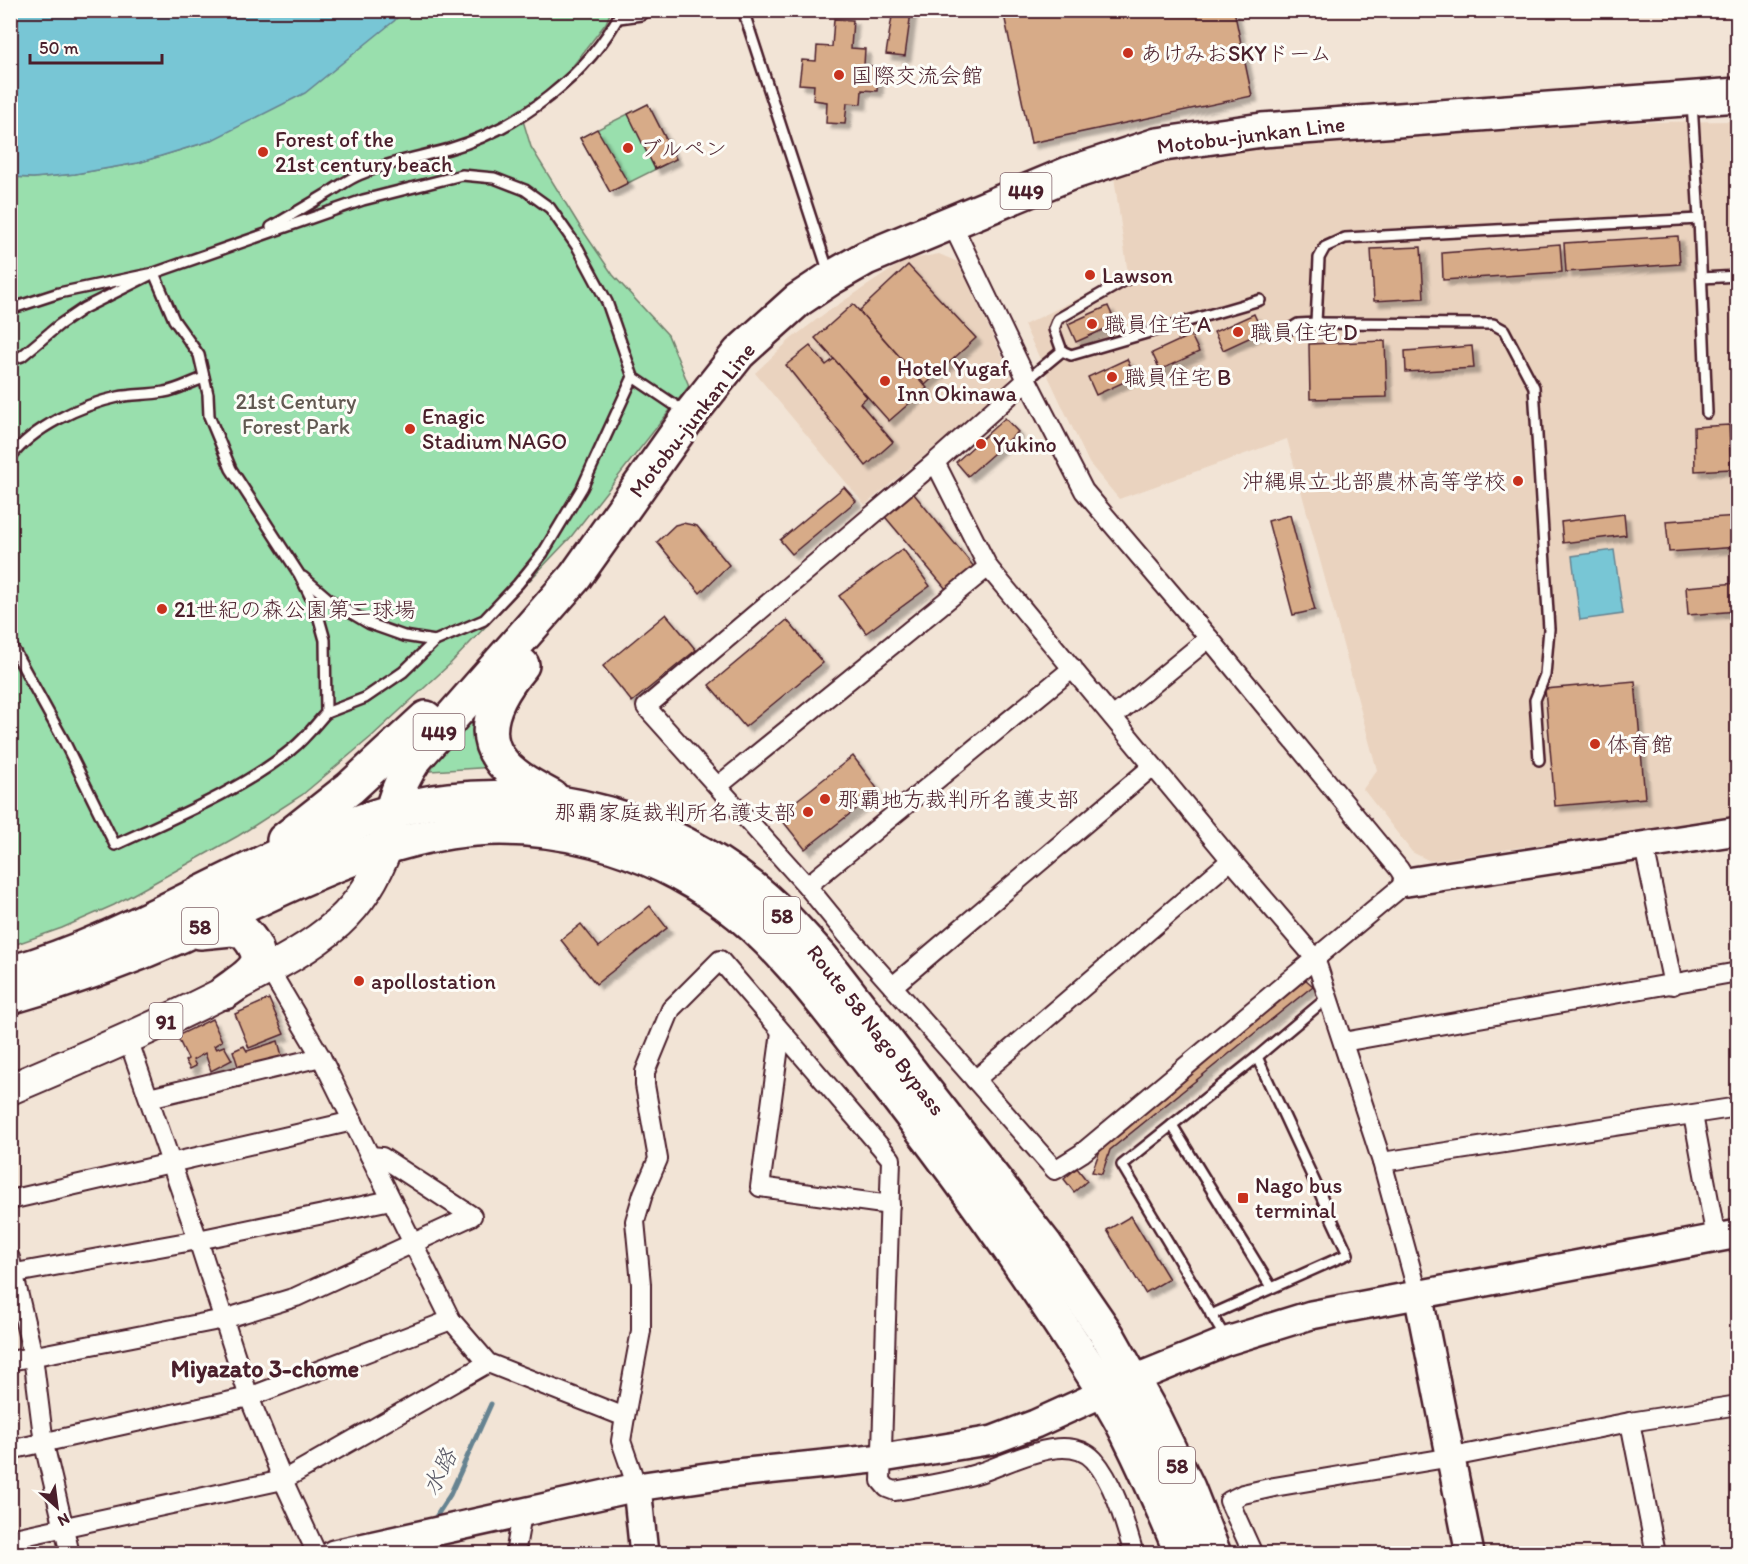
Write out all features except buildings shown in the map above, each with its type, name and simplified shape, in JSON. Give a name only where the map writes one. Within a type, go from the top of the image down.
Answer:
[{"type":"highway","name":"Motobu-junkan Line","points":[[387,847],[391,812],[400,784],[415,759],[575,578],[690,415],[739,353],[798,300],[866,258],[1068,174],[1157,145],[1192,138],[1262,130],[1737,95]]},
{"type":"highway","points":[[562,802],[535,788],[506,767],[495,751],[491,730],[495,705],[501,693],[566,610],[575,578]]},
{"type":"highway","points":[[247,870],[350,788],[434,710],[502,660]]},
{"type":"highway","name":"Route 58 Nago Bypass","points":[[10,973],[86,947],[332,832],[391,812],[447,800],[525,797],[562,802],[658,831],[714,861],[759,894],[821,957],[1046,1246],[1134,1379],[1188,1488],[1214,1554]]},
{"type":"highway","name":"Route 58 Nago Bypass","points":[[10,997],[48,987],[176,938],[354,858],[387,847],[462,831],[513,828],[552,831],[592,840],[632,853],[666,868],[727,904],[782,956],[901,1101],[1009,1247],[1104,1393],[1126,1431],[1182,1554]]},
{"type":"highway","points":[[176,938],[231,928],[243,931],[249,937],[257,951],[257,964],[253,972],[225,992]]},
{"type":"main road","name":"Motobu-junkan Line","points":[[10,1089],[128,1039],[225,992],[269,969],[315,940],[339,922],[358,901],[382,861],[387,847]]},
{"type":"street","points":[[951,222],[1027,380],[1084,490],[1209,638],[1407,882]]},
{"type":"street","points":[[1027,380],[935,462],[646,707],[807,886],[847,935],[1055,1170],[1082,1153],[1407,882],[1737,831]]},
{"type":"street","points":[[935,462],[988,567],[1315,958],[1382,1162],[1418,1294],[1470,1554]]},
{"type":"street","points":[[718,786],[988,567]]},
{"type":"street","points":[[1113,717],[1209,638]]},
{"type":"street","points":[[807,886],[1073,668]]},
{"type":"street","points":[[893,986],[1153,766]]},
{"type":"street","points":[[1644,846],[1673,985]]},
{"type":"street","points":[[975,1080],[1231,860]]},
{"type":"street","points":[[821,957],[847,935]]},
{"type":"street","points":[[644,1554],[637,1487],[621,1442],[641,1331],[641,1284],[635,1221],[643,1194],[658,1159],[645,1085],[645,1072],[671,1009],[720,960],[891,1160],[881,1481],[887,1488],[895,1491],[976,1474],[1039,1451],[1062,1448],[1078,1451],[1093,1459],[1108,1484],[1118,1503],[1134,1554]]},
{"type":"street","points":[[269,969],[321,1057],[451,1320],[488,1362],[625,1417]]},
{"type":"street","points":[[1343,1042],[1737,972]]},
{"type":"street","points":[[781,1032],[760,1187],[890,1205]]},
{"type":"street","points":[[128,1039],[198,1240],[249,1397],[317,1554]]},
{"type":"street","points":[[149,1098],[321,1057]]},
{"type":"street","points":[[1382,1162],[1737,1107]]},
{"type":"street","points":[[334,1554],[637,1487],[727,1474],[883,1458],[993,1440],[1227,1341],[1311,1315],[1727,1236],[1694,1115]]},
{"type":"street","points":[[10,1200],[353,1121]]},
{"type":"street","points":[[10,1360],[224,1319],[297,1297],[472,1216],[382,1157],[370,1156]]},
{"type":"street","points":[[70,1554],[44,1444],[33,1356],[12,1268],[198,1240],[392,1200]]},
{"type":"street","points":[[10,1450],[249,1397],[451,1320]]},
{"type":"street","points":[[10,1539],[283,1480],[488,1362]]},
{"type":"street","points":[[1253,1554],[1229,1502],[1243,1494],[1452,1457],[1630,1422],[1737,1405]]},
{"type":"street","points":[[1630,1422],[1656,1554]]},
{"type":"street","points":[[514,1554],[522,1514]]},
{"type":"lane","points":[[256,236],[359,175],[398,161],[483,137],[515,120],[572,76],[603,43],[620,14],[641,15],[648,10]]},
{"type":"lane","points":[[743,10],[831,278]]},
{"type":"lane","points":[[1692,98],[1707,412]]},
{"type":"lane","points":[[10,360],[22,356],[59,324],[84,308],[154,273],[363,200],[462,175],[494,178],[525,190],[550,208],[578,248],[607,302],[633,377],[690,415]]},
{"type":"lane","points":[[1316,323],[1319,258],[1325,247],[1345,238],[1699,219]]},
{"type":"lane","points":[[10,309],[59,294],[154,273]]},
{"type":"lane","points":[[154,273],[174,320],[199,356],[208,394],[208,416],[231,469],[298,574],[316,608],[325,640],[326,712]]},
{"type":"lane","points":[[1702,278],[1737,276]]},
{"type":"lane","points":[[1129,278],[1058,319],[1054,329],[1062,351],[1071,355],[1260,300]]},
{"type":"lane","points":[[1285,332],[1298,324],[1316,323],[1493,324],[1504,330],[1534,387],[1549,629],[1545,675],[1535,700],[1539,760]]},
{"type":"lane","points":[[1027,380],[1062,351]]},
{"type":"lane","points":[[10,643],[64,741],[115,845],[196,807],[260,771],[291,750],[326,712],[365,698],[403,672],[435,641],[484,620],[543,553],[582,488],[633,377]]},
{"type":"lane","points":[[10,458],[18,447],[42,427],[76,412],[118,398],[166,392],[204,378]]},
{"type":"lane","points":[[298,574],[332,602],[370,624],[404,636],[435,641]]},
{"type":"lane","points":[[1227,1341],[1122,1165],[1327,998]]},
{"type":"lane","points":[[1211,1315],[1348,1254],[1257,1057]]},
{"type":"lane","points":[[1172,1125],[1271,1287]]},
{"type":"shaded area","name":"沖縄県立北部農林高等学校","points":[[1737,121],[1737,815],[1430,861],[1412,852],[1363,789],[1377,770],[1287,439],[1119,499],[1089,463],[1024,325],[1128,274],[1114,177],[1155,163],[1199,154],[1267,145],[1645,122]]},
{"type":"shaded area","name":"Hotel Yugaf Inn Okinawa","points":[[939,254],[958,262],[1011,375],[1006,388],[865,505],[755,373],[791,339],[824,314],[906,260]]},
{"type":"green space","name":"21st Century Forest Park","points":[[403,11],[611,11],[606,23],[559,84],[521,114],[531,147],[579,225],[613,275],[668,335],[689,386],[570,538],[449,665],[371,737],[302,795],[238,836],[114,905],[62,928],[11,946],[11,177],[33,178],[75,174],[138,163],[210,141],[394,21]]},
{"type":"green space","name":"ブルペン","points":[[648,104],[676,159],[610,192],[580,138]]},
{"type":"green space","points":[[482,710],[495,767],[431,771],[439,755]]},
{"type":"water","points":[[11,10],[403,11],[394,21],[305,93],[210,141],[138,163],[75,174],[33,178],[11,177]]},
{"type":"water","points":[[1614,550],[1623,614],[1580,620],[1572,556]]},
{"type":"waterway","name":"水路","points":[[432,1523],[450,1495],[491,1404]]},
{"type":"place","name":"あけみおSKYドーム","points":[[1128,53]]},
{"type":"place","name":"国際交流会館","points":[[839,75]]},
{"type":"place","name":"ブルペン","points":[[628,148]]},
{"type":"place","name":"Forest of the 21st century beach","points":[[263,152]]},
{"type":"place","name":"Lawson","points":[[1090,275]]},
{"type":"place","name":"職員住宅 A","points":[[1092,324]]},
{"type":"place","name":"職員住宅 D","points":[[1238,332]]},
{"type":"place","name":"職員住宅 B","points":[[1112,377]]},
{"type":"place","name":"Hotel Yugaf Inn Okinawa","points":[[885,381]]},
{"type":"place","name":"Enagic Stadium NAGO","points":[[410,429]]},
{"type":"place","name":"Yukino","points":[[981,444]]},
{"type":"place","name":"沖縄県立北部農林高等学校","points":[[1518,481]]},
{"type":"place","name":"21世紀の森公園第二球場","points":[[162,609]]},
{"type":"place","name":"体育館","points":[[1595,744]]},
{"type":"place","name":"那覇地方裁判所名護支部","points":[[825,799]]},
{"type":"place","name":"那覇家庭裁判所名護支部","points":[[808,812]]},
{"type":"place","name":"apollostation","points":[[359,981]]},
{"type":"place","name":"Nago bus terminal","points":[[1243,1198]]},
{"type":"district","name":"Miyazato 3-chome","points":[[265,1368]]}]
